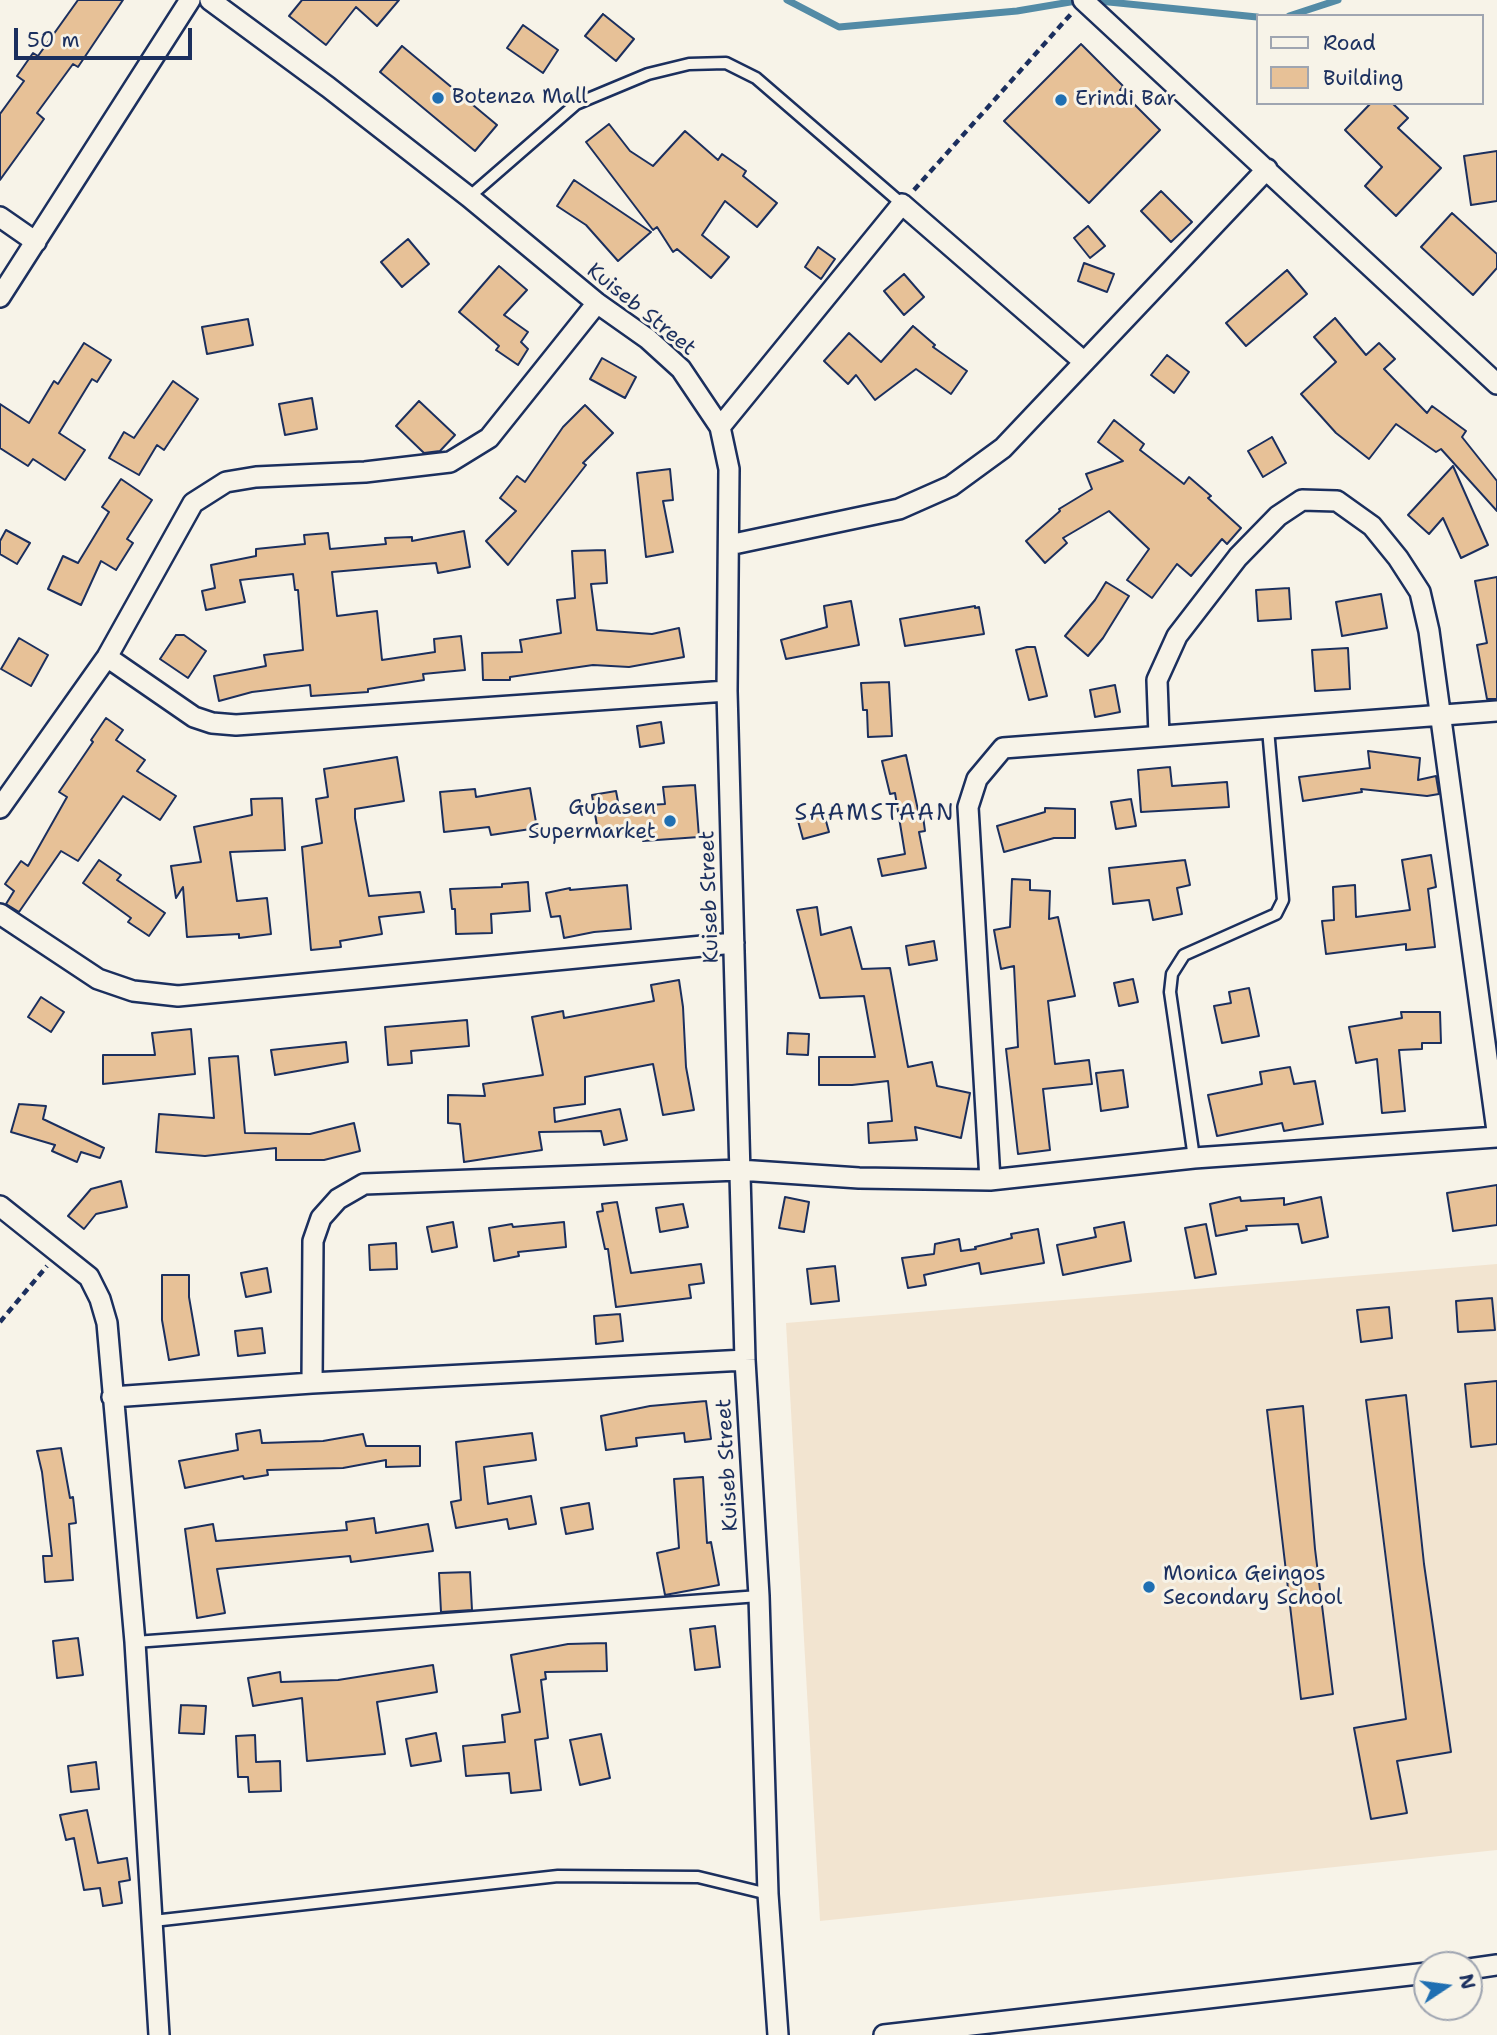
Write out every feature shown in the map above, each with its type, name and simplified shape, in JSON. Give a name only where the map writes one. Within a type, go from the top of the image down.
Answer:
[{"type":"street","points":[[0,297],[190,0]]},
{"type":"street","name":"Kuiseb Street","points":[[210,0],[328,87],[469,197],[597,303],[648,339],[681,369],[720,427],[729,469],[727,691],[745,1360],[759,1596],[768,1894],[778,2035]]},
{"type":"street","points":[[1079,5],[1267,169],[1497,384]]},
{"type":"street","points":[[729,545],[899,509],[951,486],[1003,448],[1267,169]]},
{"type":"street","points":[[720,427],[902,204],[1083,361]]},
{"type":"street","points":[[0,217],[36,242]]},
{"type":"street","points":[[0,807],[107,657],[193,503],[226,481],[365,472],[450,462],[489,438],[597,303]]},
{"type":"street","points":[[1159,736],[1157,680],[1177,636],[1238,557],[1278,516],[1302,500],[1337,501],[1372,526],[1398,558],[1420,592],[1429,631],[1497,1131]]},
{"type":"street","points":[[107,657],[194,717],[224,724],[727,691]]},
{"type":"street","points":[[989,1180],[968,807],[977,779],[1003,748],[1497,711]]},
{"type":"street","points":[[0,914],[98,979],[133,991],[178,996],[734,943]]},
{"type":"street","points":[[312,1384],[313,1241],[321,1218],[338,1199],[364,1184],[739,1170],[859,1178],[989,1180],[1194,1158],[1497,1137]]},
{"type":"street","points":[[0,1206],[89,1277],[100,1299],[107,1323],[135,1642],[159,2035]]},
{"type":"street","points":[[112,1397],[745,1360]]},
{"type":"street","points":[[884,2035],[1413,1975]]},
{"type":"lane","points":[[469,197],[576,104],[648,74],[689,64],[726,63],[756,78],[902,204]]},
{"type":"lane","points":[[1194,1158],[1170,992],[1172,974],[1184,955],[1276,914],[1283,900],[1268,729]]},
{"type":"lane","points":[[135,1642],[759,1596]]},
{"type":"lane","points":[[153,1921],[558,1876],[698,1877],[768,1894]]},
{"type":"path","points":[[902,204],[1079,5]]},
{"type":"path","points":[[0,1322],[59,1252]]},
{"type":"shaded area","name":"Monica Geingos Secondary School","points":[[1497,1264],[1497,1850],[820,1921],[786,1323]]},
{"type":"building","points":[[78,0],[123,0],[78,67],[73,64],[37,113],[44,119],[0,180],[0,114],[24,81],[17,76],[33,53],[38,56]]},
{"type":"building","points":[[302,0],[399,0],[377,26],[356,7],[326,45],[289,16]]},
{"type":"building","points":[[603,14],[634,39],[616,61],[585,36]]},
{"type":"building","points":[[523,25],[558,50],[543,73],[507,48]]},
{"type":"building","points":[[1081,44],[1123,86],[1120,90],[1160,130],[1089,203],[1004,121]]},
{"type":"building","name":"Botenza Mall","points":[[402,46],[497,125],[475,151],[380,72]]},
{"type":"building","points":[[1369,105],[1394,105],[1408,118],[1398,128],[1441,168],[1396,216],[1365,186],[1382,167],[1345,130]]},
{"type":"building","points":[[609,124],[630,151],[653,166],[685,131],[718,160],[722,154],[746,171],[743,176],[777,203],[757,227],[725,201],[702,235],[729,257],[711,278],[677,249],[673,252],[657,227],[653,230],[586,142]]},
{"type":"building","points":[[1497,151],[1497,201],[1471,205],[1464,156]]},
{"type":"building","points":[[574,180],[651,232],[618,261],[586,225],[557,206]]},
{"type":"building","points":[[1161,191],[1192,222],[1171,242],[1141,211]]},
{"type":"building","points":[[1452,213],[1497,254],[1497,268],[1473,295],[1421,247]]},
{"type":"building","points":[[1088,226],[1105,246],[1090,258],[1074,238]]},
{"type":"building","points":[[408,239],[429,264],[402,287],[381,262]]},
{"type":"building","points":[[818,247],[835,259],[821,279],[805,267]]},
{"type":"building","points":[[1084,263],[1114,274],[1107,292],[1078,281]]},
{"type":"building","points":[[499,266],[527,290],[504,315],[528,332],[521,342],[528,349],[518,365],[496,350],[499,346],[459,312]]},
{"type":"building","points":[[1287,270],[1307,294],[1246,346],[1226,323]]},
{"type":"building","points":[[904,274],[924,297],[904,315],[884,291]]},
{"type":"building","points":[[1335,318],[1366,355],[1379,343],[1395,359],[1384,369],[1427,413],[1432,406],[1466,431],[1462,437],[1497,481],[1497,511],[1441,449],[1436,452],[1396,424],[1369,459],[1336,433],[1301,394],[1336,362],[1314,337]]},
{"type":"building","points":[[248,319],[253,345],[207,354],[202,327]]},
{"type":"building","points":[[913,326],[935,345],[933,347],[967,371],[951,394],[916,369],[875,400],[856,375],[848,384],[824,361],[849,333],[881,362]]},
{"type":"building","points":[[84,343],[111,360],[97,382],[92,379],[59,433],[85,450],[65,480],[33,459],[28,466],[0,448],[0,404],[29,423],[54,381],[58,384]]},
{"type":"building","points":[[1167,355],[1189,372],[1174,393],[1151,375]]},
{"type":"building","points":[[602,358],[636,377],[625,398],[590,379]]},
{"type":"building","points":[[173,381],[198,399],[164,450],[157,445],[139,475],[109,458],[124,432],[134,438]]},
{"type":"building","points":[[312,398],[317,429],[285,435],[279,404]]},
{"type":"building","points":[[419,401],[455,435],[440,451],[424,453],[396,426]]},
{"type":"building","points":[[585,405],[613,433],[583,463],[586,465],[508,565],[486,541],[516,511],[500,498],[517,476],[525,482],[563,427]]},
{"type":"building","points":[[1114,420],[1144,444],[1140,450],[1184,484],[1189,477],[1241,528],[1227,544],[1222,539],[1191,576],[1177,564],[1152,598],[1127,580],[1149,549],[1109,511],[1063,538],[1067,543],[1045,563],[1026,541],[1060,511],[1059,509],[1092,489],[1086,474],[1123,461],[1098,442]]},
{"type":"building","points":[[1272,437],[1286,463],[1263,477],[1248,451]]},
{"type":"building","points":[[1453,466],[1488,545],[1461,558],[1443,518],[1429,534],[1408,515]]},
{"type":"building","points":[[670,469],[673,500],[663,501],[673,552],[646,557],[637,473]]},
{"type":"building","points":[[121,479],[152,500],[127,539],[133,543],[116,570],[101,561],[81,605],[48,589],[63,556],[78,563],[109,512],[102,507]]},
{"type":"building","points":[[6,530],[30,543],[17,564],[0,554],[0,541]]},
{"type":"building","points":[[464,531],[470,567],[438,573],[436,563],[332,572],[337,616],[377,611],[382,660],[435,652],[434,639],[461,636],[465,670],[423,674],[424,680],[368,689],[368,692],[311,696],[310,685],[252,692],[219,701],[214,676],[266,666],[264,655],[303,650],[298,590],[295,590],[293,574],[240,580],[245,602],[206,610],[202,591],[215,588],[211,565],[256,556],[256,549],[305,544],[304,535],[328,533],[330,549],[386,544],[385,538],[412,537],[412,541]]},
{"type":"building","points":[[605,550],[607,583],[591,584],[597,630],[652,634],[679,628],[684,657],[629,667],[593,665],[510,677],[510,680],[483,680],[482,653],[522,652],[520,640],[561,633],[557,600],[575,598],[572,551]]},
{"type":"building","points":[[1497,577],[1497,699],[1487,699],[1477,645],[1487,643],[1475,581]]},
{"type":"building","points":[[1106,582],[1129,596],[1103,638],[1088,656],[1065,636],[1095,600]]},
{"type":"building","points":[[1289,588],[1291,619],[1258,621],[1256,590]]},
{"type":"building","points":[[1381,594],[1387,628],[1342,636],[1336,602]]},
{"type":"building","points":[[851,601],[859,645],[786,659],[781,640],[827,627],[824,606]]},
{"type":"building","points":[[979,607],[984,634],[905,646],[900,619]]},
{"type":"building","points":[[176,635],[184,635],[206,651],[188,678],[160,659]]},
{"type":"building","points":[[19,638],[48,655],[31,686],[1,669]]},
{"type":"building","points":[[1035,647],[1047,696],[1029,700],[1016,650]]},
{"type":"building","points":[[1348,648],[1350,689],[1315,691],[1312,650]]},
{"type":"building","points":[[889,682],[892,736],[868,737],[867,710],[863,710],[861,683]]},
{"type":"building","points":[[1115,685],[1120,712],[1095,717],[1090,690]]},
{"type":"building","points":[[106,718],[123,730],[116,740],[145,760],[137,771],[176,796],[160,820],[123,796],[78,861],[61,851],[19,912],[6,904],[14,891],[5,884],[21,861],[28,866],[67,797],[59,792]]},
{"type":"building","points":[[661,722],[664,743],[640,747],[637,726]]},
{"type":"building","points":[[1368,751],[1420,758],[1418,780],[1436,776],[1439,794],[1427,796],[1361,789],[1362,792],[1303,801],[1299,777],[1370,768]]},
{"type":"building","points":[[906,755],[918,810],[922,809],[925,831],[919,832],[926,868],[882,876],[878,859],[905,854],[895,793],[890,794],[882,761]]},
{"type":"building","points":[[397,757],[404,801],[355,809],[355,818],[369,896],[420,892],[424,912],[379,917],[382,934],[340,941],[341,947],[311,950],[302,847],[322,843],[316,799],[328,797],[324,769]]},
{"type":"building","points":[[1170,767],[1172,786],[1227,782],[1229,807],[1141,812],[1138,770]]},
{"type":"building","name":"Gubasen Supermarket","points":[[695,785],[699,837],[643,841],[643,830],[599,838],[592,795],[616,791],[619,807],[665,804],[663,787]]},
{"type":"building","points":[[530,788],[537,828],[491,835],[489,827],[444,832],[440,792],[475,789],[476,797]]},
{"type":"building","points":[[282,798],[285,850],[230,852],[237,901],[267,898],[271,934],[239,938],[239,934],[187,937],[183,887],[176,898],[171,866],[201,862],[194,827],[252,815],[251,799]]},
{"type":"building","points":[[1131,799],[1136,826],[1116,829],[1111,802]]},
{"type":"building","points":[[1045,808],[1075,809],[1075,838],[1054,838],[1004,852],[997,826],[1045,812]]},
{"type":"building","points":[[823,810],[829,832],[803,839],[797,817]]},
{"type":"building","points":[[1431,855],[1436,887],[1428,889],[1435,947],[1406,950],[1406,944],[1326,954],[1322,921],[1334,920],[1333,887],[1355,885],[1356,917],[1410,910],[1402,860]]},
{"type":"building","points":[[99,860],[121,875],[117,880],[165,913],[149,936],[128,922],[131,918],[83,883]]},
{"type":"building","points":[[1185,860],[1190,885],[1177,888],[1182,914],[1153,920],[1149,900],[1113,904],[1109,868]]},
{"type":"building","points":[[1012,879],[1030,880],[1030,890],[1050,891],[1049,919],[1058,917],[1075,996],[1048,1001],[1055,1064],[1089,1060],[1092,1084],[1043,1089],[1050,1150],[1018,1154],[1006,1049],[1018,1047],[1014,966],[1001,969],[994,930],[1010,927]]},
{"type":"building","points":[[528,882],[530,911],[491,914],[492,933],[456,934],[455,909],[452,909],[450,889],[502,887],[502,884]]},
{"type":"building","points":[[627,885],[631,929],[564,938],[560,916],[551,917],[546,893],[570,888]]},
{"type":"building","points":[[817,907],[821,935],[851,927],[862,969],[890,968],[908,1067],[932,1062],[937,1086],[970,1093],[961,1138],[915,1127],[917,1140],[869,1143],[868,1123],[892,1121],[888,1081],[819,1085],[819,1057],[875,1057],[864,996],[820,998],[797,910]]},
{"type":"building","points":[[934,941],[937,960],[909,965],[906,946]]},
{"type":"building","points":[[1133,979],[1138,1002],[1119,1006],[1114,983]]},
{"type":"building","points":[[679,980],[686,1067],[694,1110],[663,1115],[653,1064],[585,1077],[585,1104],[554,1108],[555,1122],[620,1109],[627,1140],[604,1145],[601,1131],[539,1132],[542,1150],[464,1162],[460,1124],[448,1123],[448,1095],[485,1096],[483,1084],[543,1075],[532,1017],[563,1011],[564,1018],[654,1001],[651,985]]},
{"type":"building","points":[[1249,988],[1259,1036],[1222,1043],[1214,1006],[1231,1003],[1229,992]]},
{"type":"building","points":[[41,997],[64,1012],[51,1032],[28,1017]]},
{"type":"building","points":[[1401,1012],[1440,1012],[1441,1043],[1422,1043],[1422,1049],[1399,1050],[1405,1111],[1382,1113],[1377,1059],[1356,1063],[1349,1027],[1402,1018]]},
{"type":"building","points":[[467,1020],[469,1046],[411,1051],[412,1063],[388,1065],[385,1027]]},
{"type":"building","points":[[191,1029],[195,1074],[103,1084],[103,1055],[155,1055],[152,1033]]},
{"type":"building","points":[[788,1033],[809,1034],[808,1055],[787,1054]]},
{"type":"building","points":[[346,1042],[348,1062],[275,1075],[271,1050]]},
{"type":"building","points":[[238,1056],[245,1133],[310,1134],[354,1123],[360,1151],[324,1160],[276,1160],[276,1148],[205,1156],[156,1152],[159,1114],[214,1118],[209,1058]]},
{"type":"building","points":[[1290,1067],[1294,1084],[1315,1081],[1323,1124],[1284,1131],[1282,1123],[1217,1136],[1208,1095],[1262,1084],[1260,1072]]},
{"type":"building","points":[[1123,1070],[1128,1107],[1101,1111],[1096,1073]]},
{"type":"building","points":[[19,1104],[46,1106],[43,1119],[104,1148],[100,1158],[81,1152],[77,1162],[52,1151],[55,1145],[11,1132]]},
{"type":"building","points":[[121,1181],[127,1207],[96,1214],[84,1229],[68,1216],[91,1189]]},
{"type":"building","points":[[1497,1185],[1497,1225],[1453,1231],[1447,1193]]},
{"type":"building","points":[[785,1197],[809,1202],[804,1232],[779,1228]]},
{"type":"building","points":[[1240,1197],[1241,1201],[1284,1198],[1284,1205],[1321,1197],[1328,1237],[1302,1243],[1298,1224],[1246,1226],[1247,1230],[1216,1236],[1210,1204]]},
{"type":"building","points":[[617,1202],[631,1273],[701,1264],[704,1283],[689,1285],[691,1298],[616,1307],[608,1249],[605,1249],[597,1212],[603,1211],[602,1204]]},
{"type":"building","points":[[683,1204],[688,1227],[660,1232],[656,1208]]},
{"type":"building","points":[[453,1222],[457,1247],[432,1252],[427,1227]]},
{"type":"building","points":[[564,1222],[566,1247],[518,1252],[519,1256],[494,1261],[489,1228],[512,1224],[513,1227]]},
{"type":"building","points":[[1124,1222],[1131,1261],[1063,1275],[1057,1245],[1096,1237],[1094,1228]]},
{"type":"building","points":[[1206,1224],[1216,1274],[1195,1278],[1185,1228]]},
{"type":"building","points":[[1038,1229],[1044,1263],[981,1274],[979,1263],[924,1275],[926,1285],[908,1288],[902,1258],[934,1254],[935,1244],[959,1239],[961,1251],[976,1249],[975,1247],[1012,1238],[1011,1234]]},
{"type":"building","points":[[396,1243],[397,1269],[370,1270],[369,1245]]},
{"type":"building","points":[[835,1266],[839,1301],[811,1304],[807,1269]]},
{"type":"building","points":[[267,1268],[271,1292],[246,1297],[241,1273]]},
{"type":"building","points":[[162,1275],[189,1275],[189,1297],[199,1355],[169,1360],[162,1320]]},
{"type":"building","points":[[1492,1298],[1495,1330],[1458,1332],[1456,1301]]},
{"type":"building","points":[[1389,1307],[1392,1338],[1361,1342],[1357,1310]]},
{"type":"building","points":[[620,1314],[623,1341],[596,1344],[594,1316]]},
{"type":"building","points":[[262,1328],[265,1353],[238,1356],[235,1331]]},
{"type":"building","points":[[1497,1381],[1497,1444],[1471,1447],[1465,1384]]},
{"type":"building","points":[[1406,1395],[1424,1564],[1451,1752],[1397,1761],[1407,1813],[1371,1819],[1354,1728],[1406,1719],[1366,1400]]},
{"type":"building","points":[[706,1401],[711,1439],[685,1442],[684,1433],[636,1438],[637,1446],[606,1450],[601,1416],[650,1406]]},
{"type":"building","points":[[1303,1406],[1315,1549],[1333,1694],[1301,1699],[1267,1410]]},
{"type":"building","points":[[260,1430],[262,1443],[323,1441],[363,1434],[366,1446],[420,1446],[420,1466],[386,1467],[386,1460],[343,1468],[267,1470],[268,1475],[244,1479],[243,1476],[185,1488],[179,1461],[238,1450],[236,1434]]},
{"type":"building","points":[[532,1433],[536,1460],[484,1467],[488,1504],[531,1496],[536,1524],[509,1529],[507,1519],[456,1528],[451,1502],[461,1500],[456,1442]]},
{"type":"building","points":[[61,1448],[70,1498],[73,1497],[76,1523],[69,1524],[73,1580],[45,1582],[43,1556],[52,1556],[37,1451]]},
{"type":"building","points":[[703,1477],[707,1543],[711,1542],[719,1585],[665,1595],[657,1553],[679,1548],[674,1479]]},
{"type":"building","points":[[589,1503],[593,1529],[566,1534],[561,1508]]},
{"type":"building","points":[[374,1518],[376,1533],[428,1524],[433,1551],[351,1562],[350,1556],[217,1569],[225,1613],[197,1618],[185,1529],[213,1524],[216,1541],[347,1530],[346,1522]]},
{"type":"building","points":[[470,1572],[472,1610],[441,1612],[439,1573]]},
{"type":"building","points":[[715,1626],[720,1667],[695,1670],[690,1629]]},
{"type":"building","points":[[78,1638],[83,1675],[57,1678],[53,1641]]},
{"type":"building","points":[[606,1643],[607,1671],[545,1672],[546,1679],[541,1680],[548,1738],[535,1740],[541,1790],[511,1793],[509,1773],[466,1776],[463,1746],[505,1742],[502,1715],[520,1712],[511,1655],[568,1644]]},
{"type":"building","points":[[433,1665],[437,1692],[377,1702],[385,1754],[307,1761],[302,1698],[253,1706],[248,1678],[280,1672],[281,1682],[338,1680]]},
{"type":"building","points":[[181,1705],[206,1706],[204,1734],[179,1733]]},
{"type":"building","points":[[436,1733],[441,1761],[411,1766],[406,1739]]},
{"type":"building","points":[[601,1734],[610,1778],[580,1785],[570,1740]]},
{"type":"building","points":[[255,1735],[256,1762],[280,1761],[281,1791],[249,1792],[248,1777],[238,1777],[236,1736]]},
{"type":"building","points":[[96,1762],[99,1789],[71,1792],[68,1766]]},
{"type":"building","points":[[87,1810],[98,1863],[127,1858],[130,1880],[119,1882],[122,1903],[103,1906],[100,1888],[84,1890],[74,1838],[66,1840],[60,1815]]},
{"type":"waterway","points":[[787,0],[839,27],[1017,11],[1082,0]]},
{"type":"waterway","points":[[1089,0],[1256,17]]},
{"type":"waterway","points":[[1295,14],[1338,0]]},
{"type":"place","name":"Botenza Mall","points":[[438,98]]},
{"type":"place","name":"Erindi Bar","points":[[1061,100]]},
{"type":"place","name":"Gubasen Supermarket","points":[[670,821]]},
{"type":"place","name":"Monica Geingos Secondary School","points":[[1149,1587]]},
{"type":"district","name":"SAAMSTAAN","points":[[875,814]]}]
